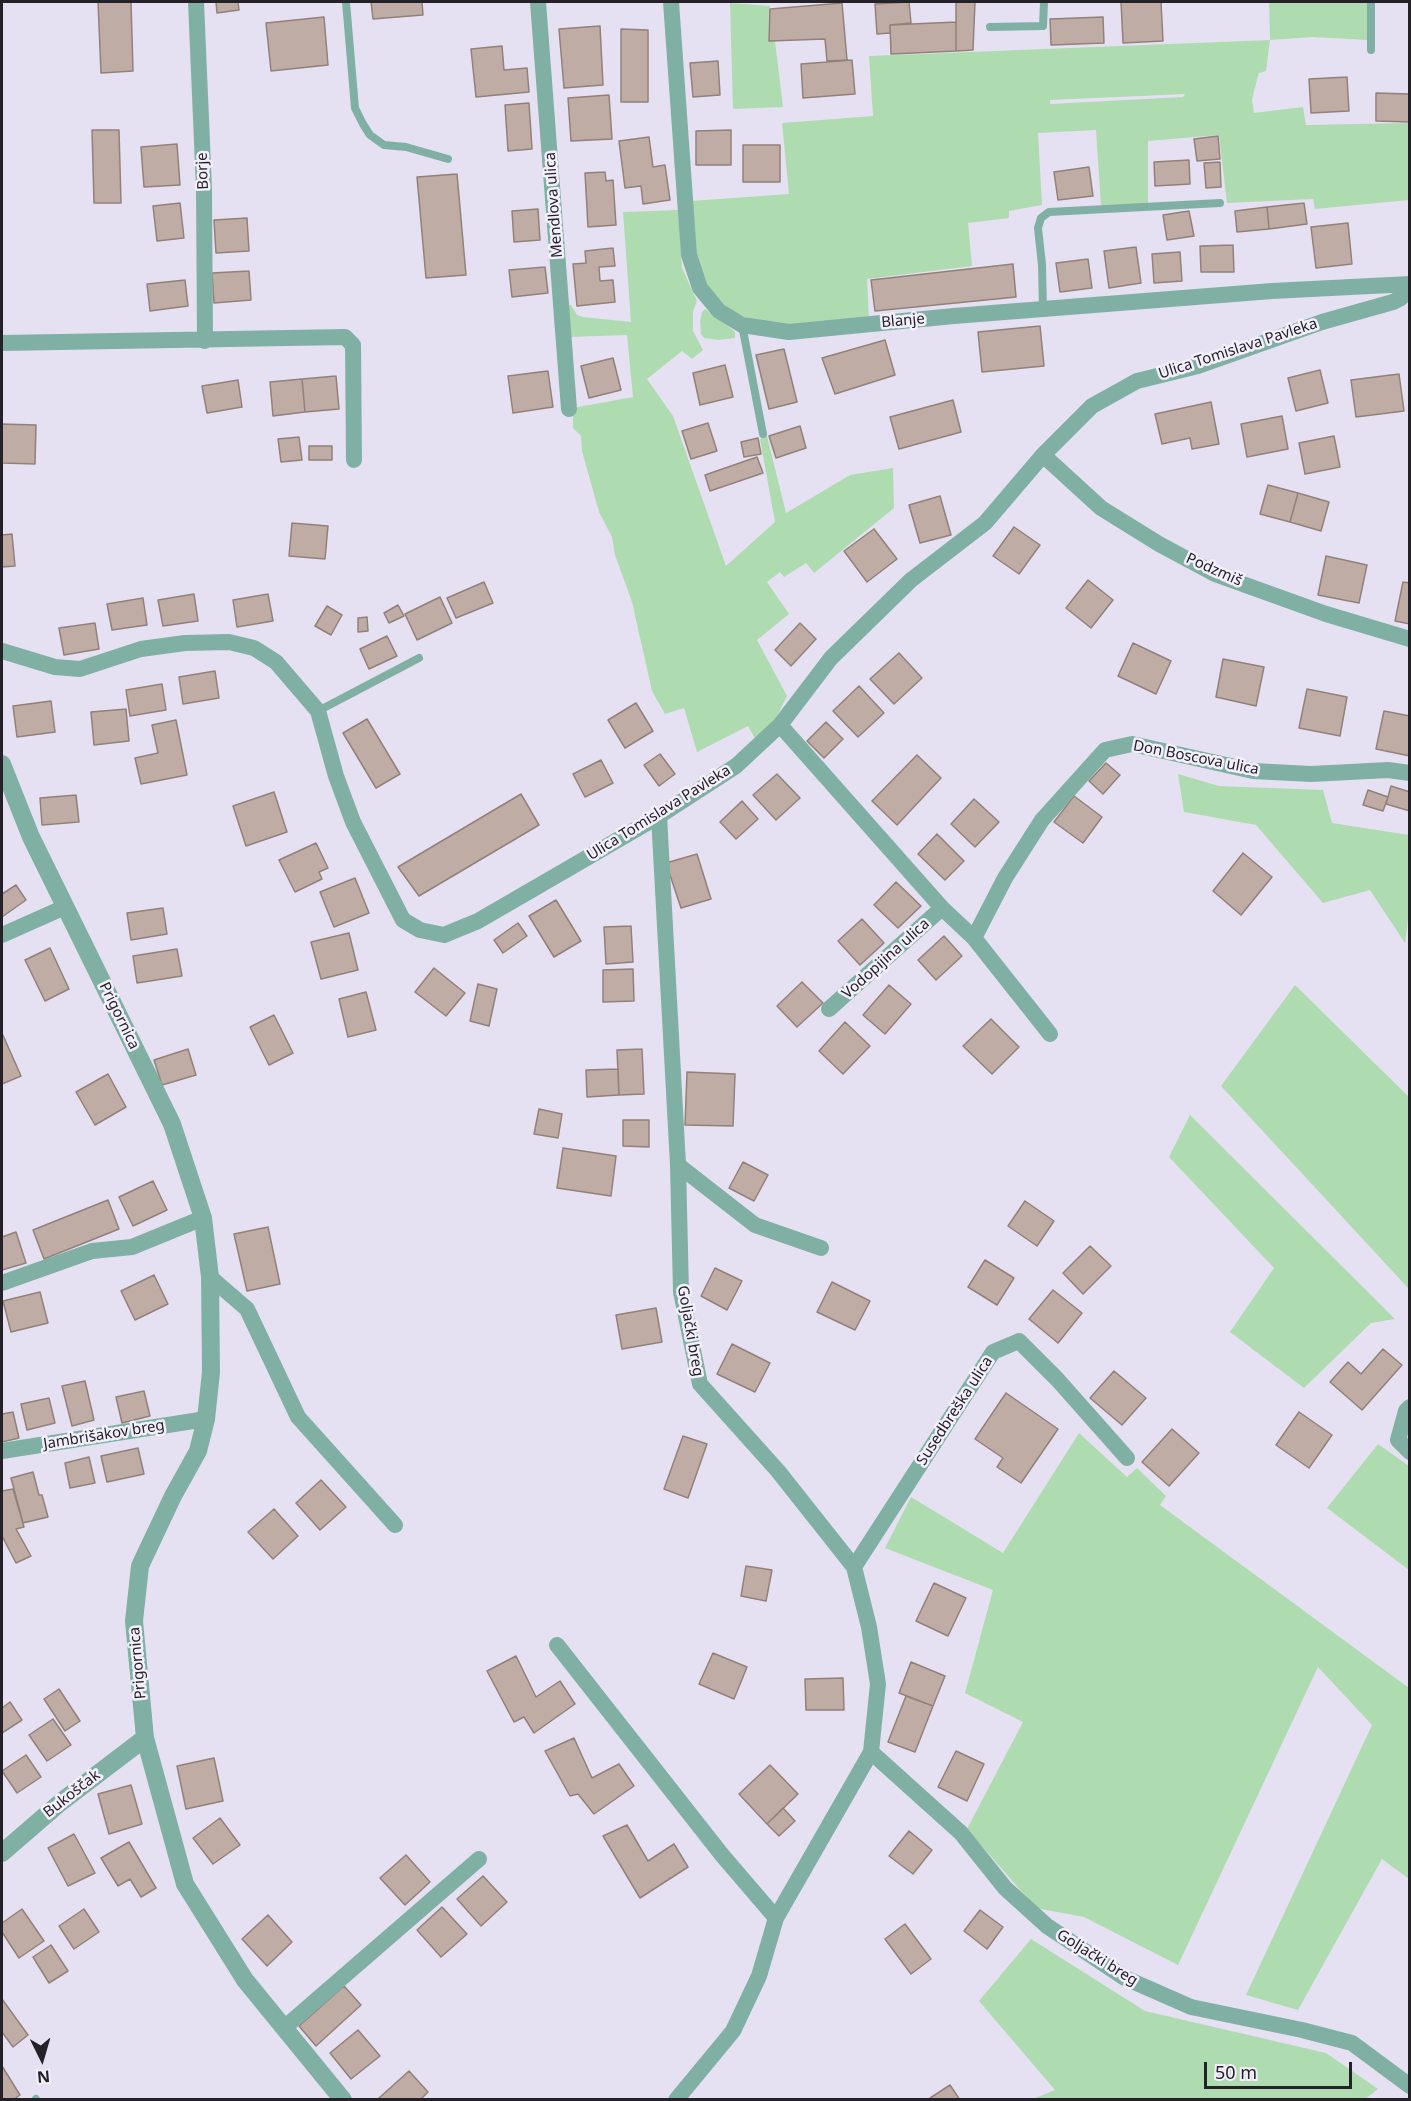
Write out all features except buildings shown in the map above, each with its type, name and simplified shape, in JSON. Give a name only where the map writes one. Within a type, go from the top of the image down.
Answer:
[{"type":"street","name":"Borje","points":[[196,2],[204,189],[205,340]]},
{"type":"street","name":"Mendlova ulica","points":[[538,2],[568,409]]},
{"type":"street","name":"Blanje","points":[[671,2],[689,255],[700,288],[719,311],[742,325],[789,332],[1272,291],[1410,286]]},
{"type":"street","name":"Ulica Tomislava Pavleka","points":[[2,651],[55,667],[80,669],[141,650],[185,643],[229,642],[254,648],[276,662],[318,711],[336,776],[353,822],[404,920],[420,930],[444,935],[478,921],[659,816],[736,766],[780,725],[831,658],[911,580],[985,523],[1043,455],[1092,406],[1137,381],[1198,366],[1322,322],[1393,302],[1401,298],[1410,286]]},
{"type":"street","points":[[2,343],[345,337],[353,345],[354,460]]},
{"type":"street","name":"Podzmiš","points":[[1043,455],[1101,508],[1159,544],[1215,573],[1326,614],[1410,639]]},
{"type":"street","points":[[780,725],[942,908],[974,938],[1050,1034]]},
{"type":"street","name":"Don Boscova ulica","points":[[974,938],[1005,878],[1042,820],[1105,750],[1132,744],[1253,771],[1311,774],[1388,771],[1410,773]]},
{"type":"street","name":"Prigornica","points":[[2,764],[31,837],[172,1124],[203,1218],[210,1277],[211,1372],[206,1419],[198,1451],[173,1496],[140,1566],[134,1621],[145,1738],[185,1884],[245,1980],[343,2100]]},
{"type":"street","name":"Goljački breg","points":[[659,816],[678,1165],[681,1292],[700,1384],[778,1471],[854,1567],[869,1627],[878,1684],[871,1752],[777,1918],[759,1976],[733,2031],[676,2100]]},
{"type":"street","points":[[2,935],[65,906]]},
{"type":"street","name":"Vodopijina ulica","points":[[829,1010],[942,908]]},
{"type":"street","points":[[678,1165],[755,1225],[821,1248]]},
{"type":"street","points":[[2,1283],[92,1251],[132,1247],[203,1218]]},
{"type":"street","points":[[210,1277],[247,1309],[298,1417],[395,1525]]},
{"type":"street","name":"Susedbreška ulica","points":[[854,1567],[993,1352],[1019,1341],[1057,1379],[1127,1458]]},
{"type":"street","points":[[1410,1407],[1406,1411],[1398,1440],[1410,1452]]},
{"type":"street","name":"Jambrišakov breg","points":[[2,1451],[206,1419]]},
{"type":"street","points":[[557,1645],[722,1855],[777,1918]]},
{"type":"street","name":"Bukoščak","points":[[2,1853],[61,1802],[145,1738]]},
{"type":"street","name":"Goljački breg","points":[[871,1752],[961,1833],[1005,1888],[1047,1926],[1125,1978],[1191,2007],[1352,2043],[1410,2086]]},
{"type":"street","points":[[284,2028],[479,1858]]},
{"type":"lane","points":[[346,2],[355,108],[370,135],[384,145],[406,147],[448,159]]},
{"type":"lane","points":[[990,27],[1042,26],[1044,2]]},
{"type":"lane","points":[[1371,2],[1371,50]]},
{"type":"lane","points":[[1043,309],[1038,228],[1041,218],[1049,212],[1220,203]]},
{"type":"lane","points":[[742,325],[763,434]]},
{"type":"lane","points":[[318,711],[419,658]]},
{"type":"green space","points":[[1269,2],[1367,2],[1367,40],[1312,37],[1270,40]]},
{"type":"green space","points":[[730,3],[770,6],[769,40],[775,41],[783,107],[733,109]]},
{"type":"green space","points":[[1270,40],[1266,71],[1259,73],[1252,100],[1254,113],[1303,107],[1306,125],[1409,123],[1409,200],[1315,209],[1313,199],[1227,203],[1219,135],[1148,141],[1148,204],[1101,206],[1096,130],[1038,133],[1042,205],[1009,211],[1009,218],[968,223],[972,266],[867,279],[869,319],[782,327],[756,323],[731,310],[716,298],[706,284],[696,262],[691,201],[789,194],[782,123],[873,116],[869,56]],"holes":[[[1185,94],[1183,97],[1050,104],[1050,100]]]},
{"type":"green space","points":[[678,210],[682,268],[697,301],[693,311],[693,331],[703,350],[692,359],[682,351],[647,379],[673,416],[726,566],[775,522],[760,439],[767,436],[786,513],[850,475],[893,468],[894,508],[814,573],[806,563],[784,577],[780,572],[767,582],[789,614],[757,640],[787,696],[776,718],[757,742],[748,726],[697,752],[684,708],[665,714],[652,691],[632,602],[615,555],[612,537],[599,512],[582,451],[581,436],[573,428],[573,408],[633,397],[627,335],[569,337],[568,305],[571,305],[577,315],[583,317],[631,322],[623,212]]},
{"type":"green space","points":[[705,309],[732,329],[735,332],[735,338],[719,340],[704,338],[701,334],[700,321]]},
{"type":"green space","points":[[1178,774],[1219,786],[1323,790],[1332,823],[1409,835],[1410,905],[1405,943],[1370,890],[1323,903],[1256,825],[1184,812]]},
{"type":"green space","points":[[1295,985],[1409,1097],[1409,1289],[1221,1086]]},
{"type":"green space","points":[[1190,1115],[1395,1319],[1371,1323],[1304,1388],[1230,1332],[1274,1268],[1169,1157]]},
{"type":"green space","points":[[1079,1433],[1127,1477],[1137,1468],[1166,1496],[1160,1505],[1409,1688],[1409,1879],[1382,1859],[1298,2010],[1246,1995],[1372,1725],[1318,1667],[1178,1965],[1084,1917],[1036,1908],[967,1829],[1023,1722],[965,1693],[993,1590],[885,1548],[911,1497],[1003,1553]]},
{"type":"green space","points":[[1378,1444],[1409,1466],[1409,1570],[1327,1508]]},
{"type":"green space","points":[[1031,1939],[1145,2011],[1326,2053],[1378,2089],[1364,2100],[1033,2099],[1055,2090],[979,2001]]}]
